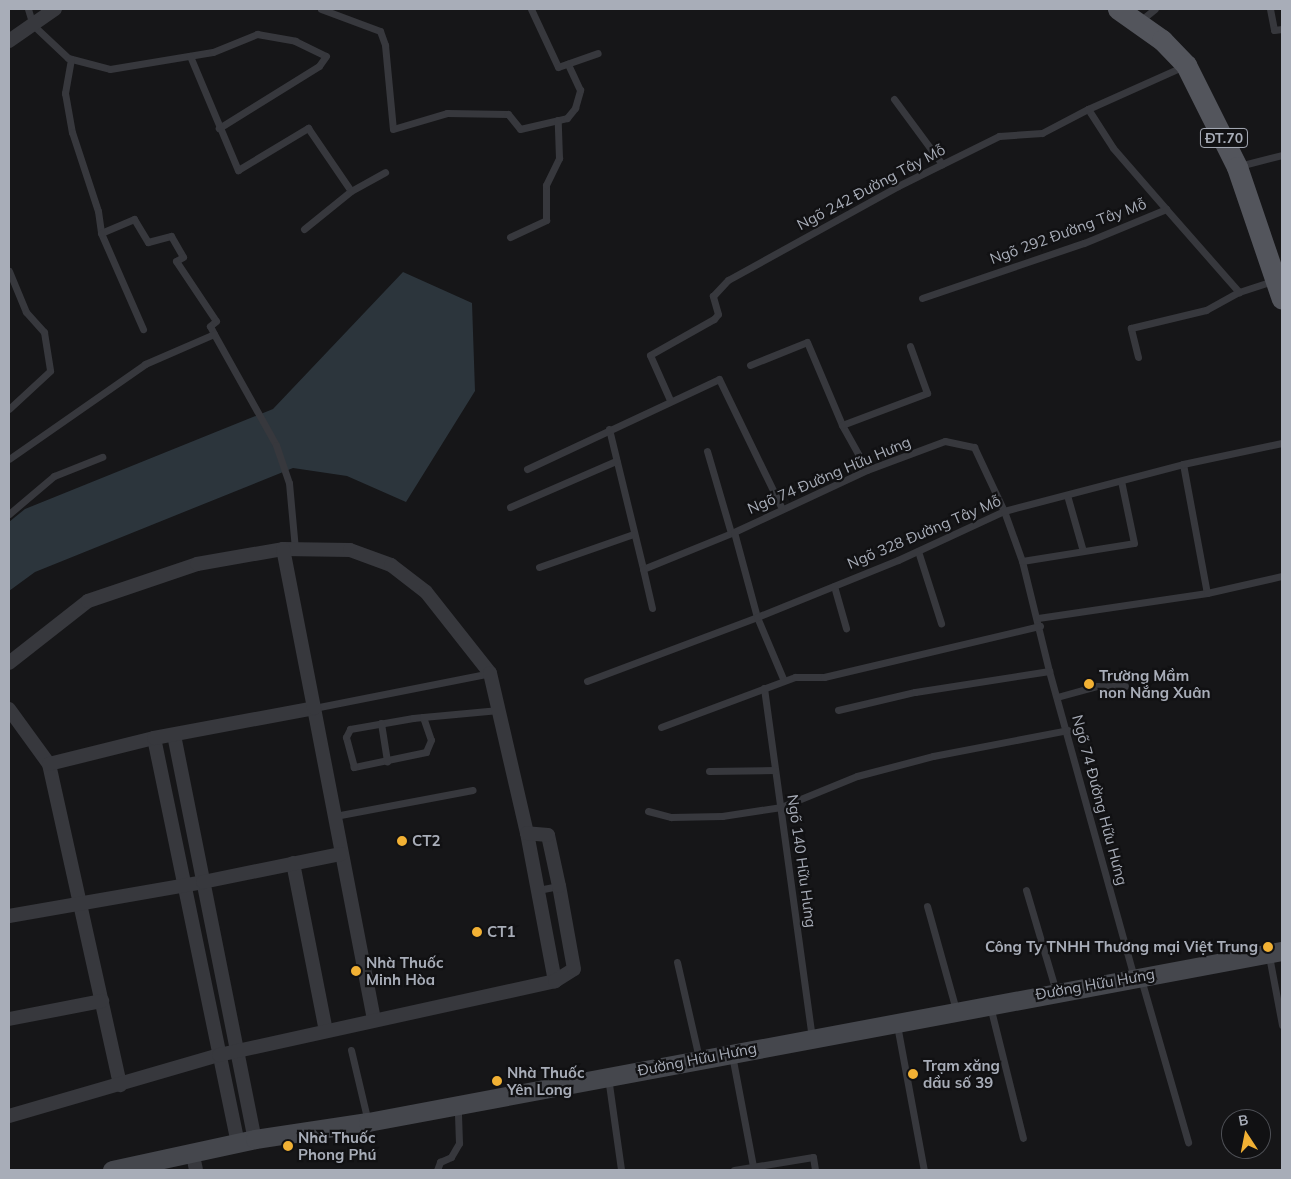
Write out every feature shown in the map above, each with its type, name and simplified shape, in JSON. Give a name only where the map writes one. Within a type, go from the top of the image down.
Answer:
[{"type":"main road","name":"ĐT.70","points":[[1118,9],[1138,23],[1186,65],[1237,167],[1279,290]]},
{"type":"main road","name":"Đường Hữu Hưng","points":[[112,1170],[148,1166],[192,1152],[246,1140],[368,1122],[1056,991],[1275,952]]},
{"type":"street","points":[[9,41],[55,9]]},
{"type":"street","points":[[9,663],[88,601],[197,564],[289,549],[350,550],[391,565],[426,592],[490,673],[527,833],[554,981]]},
{"type":"street","points":[[289,549],[314,708],[374,1019]]},
{"type":"street","points":[[48,764],[154,738],[314,708]]},
{"type":"street","points":[[9,709],[48,764],[81,901],[120,1085]]},
{"type":"street","points":[[174,735],[236,1051],[246,1140]]},
{"type":"street","points":[[154,738],[219,1055],[246,1140]]},
{"type":"street","points":[[9,1116],[219,1055],[374,1019],[554,981],[574,969],[559,886],[548,835],[527,833]]},
{"type":"street","points":[[9,916],[81,901],[184,886],[341,854]]},
{"type":"street","points":[[293,863],[326,1031]]},
{"type":"street","points":[[9,1019],[102,1001]]},
{"type":"street","points":[[192,1152],[196,1170]]},
{"type":"lane","points":[[28,9],[34,25],[71,59],[110,69],[213,52],[257,34],[295,41],[326,56],[319,66],[219,128]]},
{"type":"lane","points":[[321,9],[380,32],[385,45],[393,128],[447,113],[508,114],[520,130],[567,118],[575,108],[580,90],[568,64]]},
{"type":"lane","points":[[531,9],[558,68],[598,53]]},
{"type":"lane","points":[[1138,23],[1154,9]]},
{"type":"lane","points":[[1270,9],[1274,30],[1282,29]]},
{"type":"lane","points":[[190,56],[238,170],[308,128],[350,191]]},
{"type":"lane","points":[[71,59],[65,93],[72,132],[98,211],[101,232],[143,328]]},
{"type":"lane","name":"Ngõ 242 Đường Tây Mỗ","points":[[670,400],[650,355],[714,319],[718,314],[713,296],[723,284],[942,164],[999,136],[1042,134],[1088,109],[1186,65]]},
{"type":"lane","points":[[894,99],[942,164]]},
{"type":"lane","points":[[1088,109],[1113,148],[1166,209]]},
{"type":"lane","points":[[510,237],[546,220],[546,185],[559,158],[558,120]]},
{"type":"lane","points":[[1237,167],[1282,155]]},
{"type":"lane","points":[[304,229],[350,191],[384,172]]},
{"type":"lane","name":"Ngõ 292 Đường Tây Mỗ","points":[[922,298],[1084,243],[1166,209],[1238,292]]},
{"type":"lane","points":[[101,232],[134,219],[148,242],[171,236],[183,257],[176,261],[216,321],[210,326],[244,383],[255,409],[276,445],[289,483],[289,549]]},
{"type":"lane","points":[[9,271],[26,312],[44,332],[50,371],[9,409]]},
{"type":"lane","points":[[1138,357],[1131,328],[1206,310],[1238,292],[1279,290]]},
{"type":"lane","points":[[9,459],[145,364],[214,334]]},
{"type":"lane","points":[[750,364],[807,342],[842,425],[867,470]]},
{"type":"lane","points":[[842,425],[927,393],[910,346]]},
{"type":"lane","points":[[527,470],[609,429],[719,378],[782,509]]},
{"type":"lane","points":[[609,429],[617,452],[616,461],[652,608]]},
{"type":"lane","name":"Ngõ 74 Đường Hữu Hưng","points":[[643,569],[733,532],[867,470],[945,441],[974,447],[1004,511],[1022,561],[1039,622],[1049,671],[1068,730],[1137,976],[1188,1142]]},
{"type":"lane","name":"Ngõ 328 Đường Tây Mỗ","points":[[587,681],[758,617],[918,550],[1004,511],[1183,464],[1282,443]]},
{"type":"lane","points":[[707,451],[758,617],[784,680]]},
{"type":"lane","points":[[9,514],[54,476],[102,457]]},
{"type":"lane","points":[[510,507],[616,461]]},
{"type":"lane","points":[[1183,464],[1207,593]]},
{"type":"lane","points":[[1022,561],[1134,542],[1121,481]]},
{"type":"lane","points":[[1067,495],[1083,551]]},
{"type":"lane","points":[[539,567],[633,534]]},
{"type":"lane","points":[[918,550],[941,623]]},
{"type":"lane","points":[[661,727],[795,677],[824,677],[1039,622],[1207,593],[1282,576]]},
{"type":"lane","points":[[834,586],[846,628]]},
{"type":"lane","points":[[838,710],[915,692],[1049,671]]},
{"type":"lane","points":[[314,708],[490,673]]},
{"type":"lane","points":[[1057,697],[1097,686],[1125,686]]},
{"type":"lane","name":"Ngõ 140 Hữu Hưng","points":[[764,688],[782,807],[812,1037]]},
{"type":"lane","points":[[422,717],[431,740],[426,752],[387,762],[354,767],[346,736],[350,728],[422,717],[499,710]]},
{"type":"lane","points":[[381,723],[387,762]]},
{"type":"lane","points":[[648,811],[671,817],[696,817],[782,807],[857,776],[923,758],[1068,730]]},
{"type":"lane","points":[[708,771],[775,770]]},
{"type":"lane","points":[[334,816],[473,790]]},
{"type":"lane","points":[[538,890],[559,886]]},
{"type":"lane","points":[[1026,890],[1056,991]]},
{"type":"lane","points":[[927,906],[956,1010]]},
{"type":"lane","points":[[1275,952],[1282,1025]]},
{"type":"lane","points":[[677,962],[699,1059]]},
{"type":"lane","points":[[989,1004],[1023,1138]]},
{"type":"lane","points":[[897,1022],[924,1170]]},
{"type":"lane","points":[[351,1050],[368,1122]]},
{"type":"lane","points":[[732,1052],[753,1166]]},
{"type":"lane","points":[[608,1077],[621,1170]]},
{"type":"lane","points":[[437,1170],[440,1162],[451,1157],[459,1142],[458,1105]]},
{"type":"lane","points":[[734,1170],[813,1157],[815,1170]]},
{"type":"shaded area","points":[[403,272],[472,303],[475,391],[406,502],[347,476],[293,468],[35,572],[9,591],[9,522],[25,509],[273,409]]},
{"type":"place","name":"Trường Mầm non Nắng Xuân","points":[[1089,684]]},
{"type":"place","name":"CT2","points":[[402,841]]},
{"type":"place","name":"CT1","points":[[477,932]]},
{"type":"place","name":"Công Ty TNHH Thương mại Việt Trung","points":[[1268,947]]},
{"type":"place","name":"Nhà Thuốc Minh Hòa","points":[[356,971]]},
{"type":"place","name":"Trạm xăng dầu số 39","points":[[913,1074]]},
{"type":"place","name":"Nhà Thuốc Yên Long","points":[[497,1081]]},
{"type":"place","name":"Nhà Thuốc Phong Phú","points":[[288,1146]]}]
